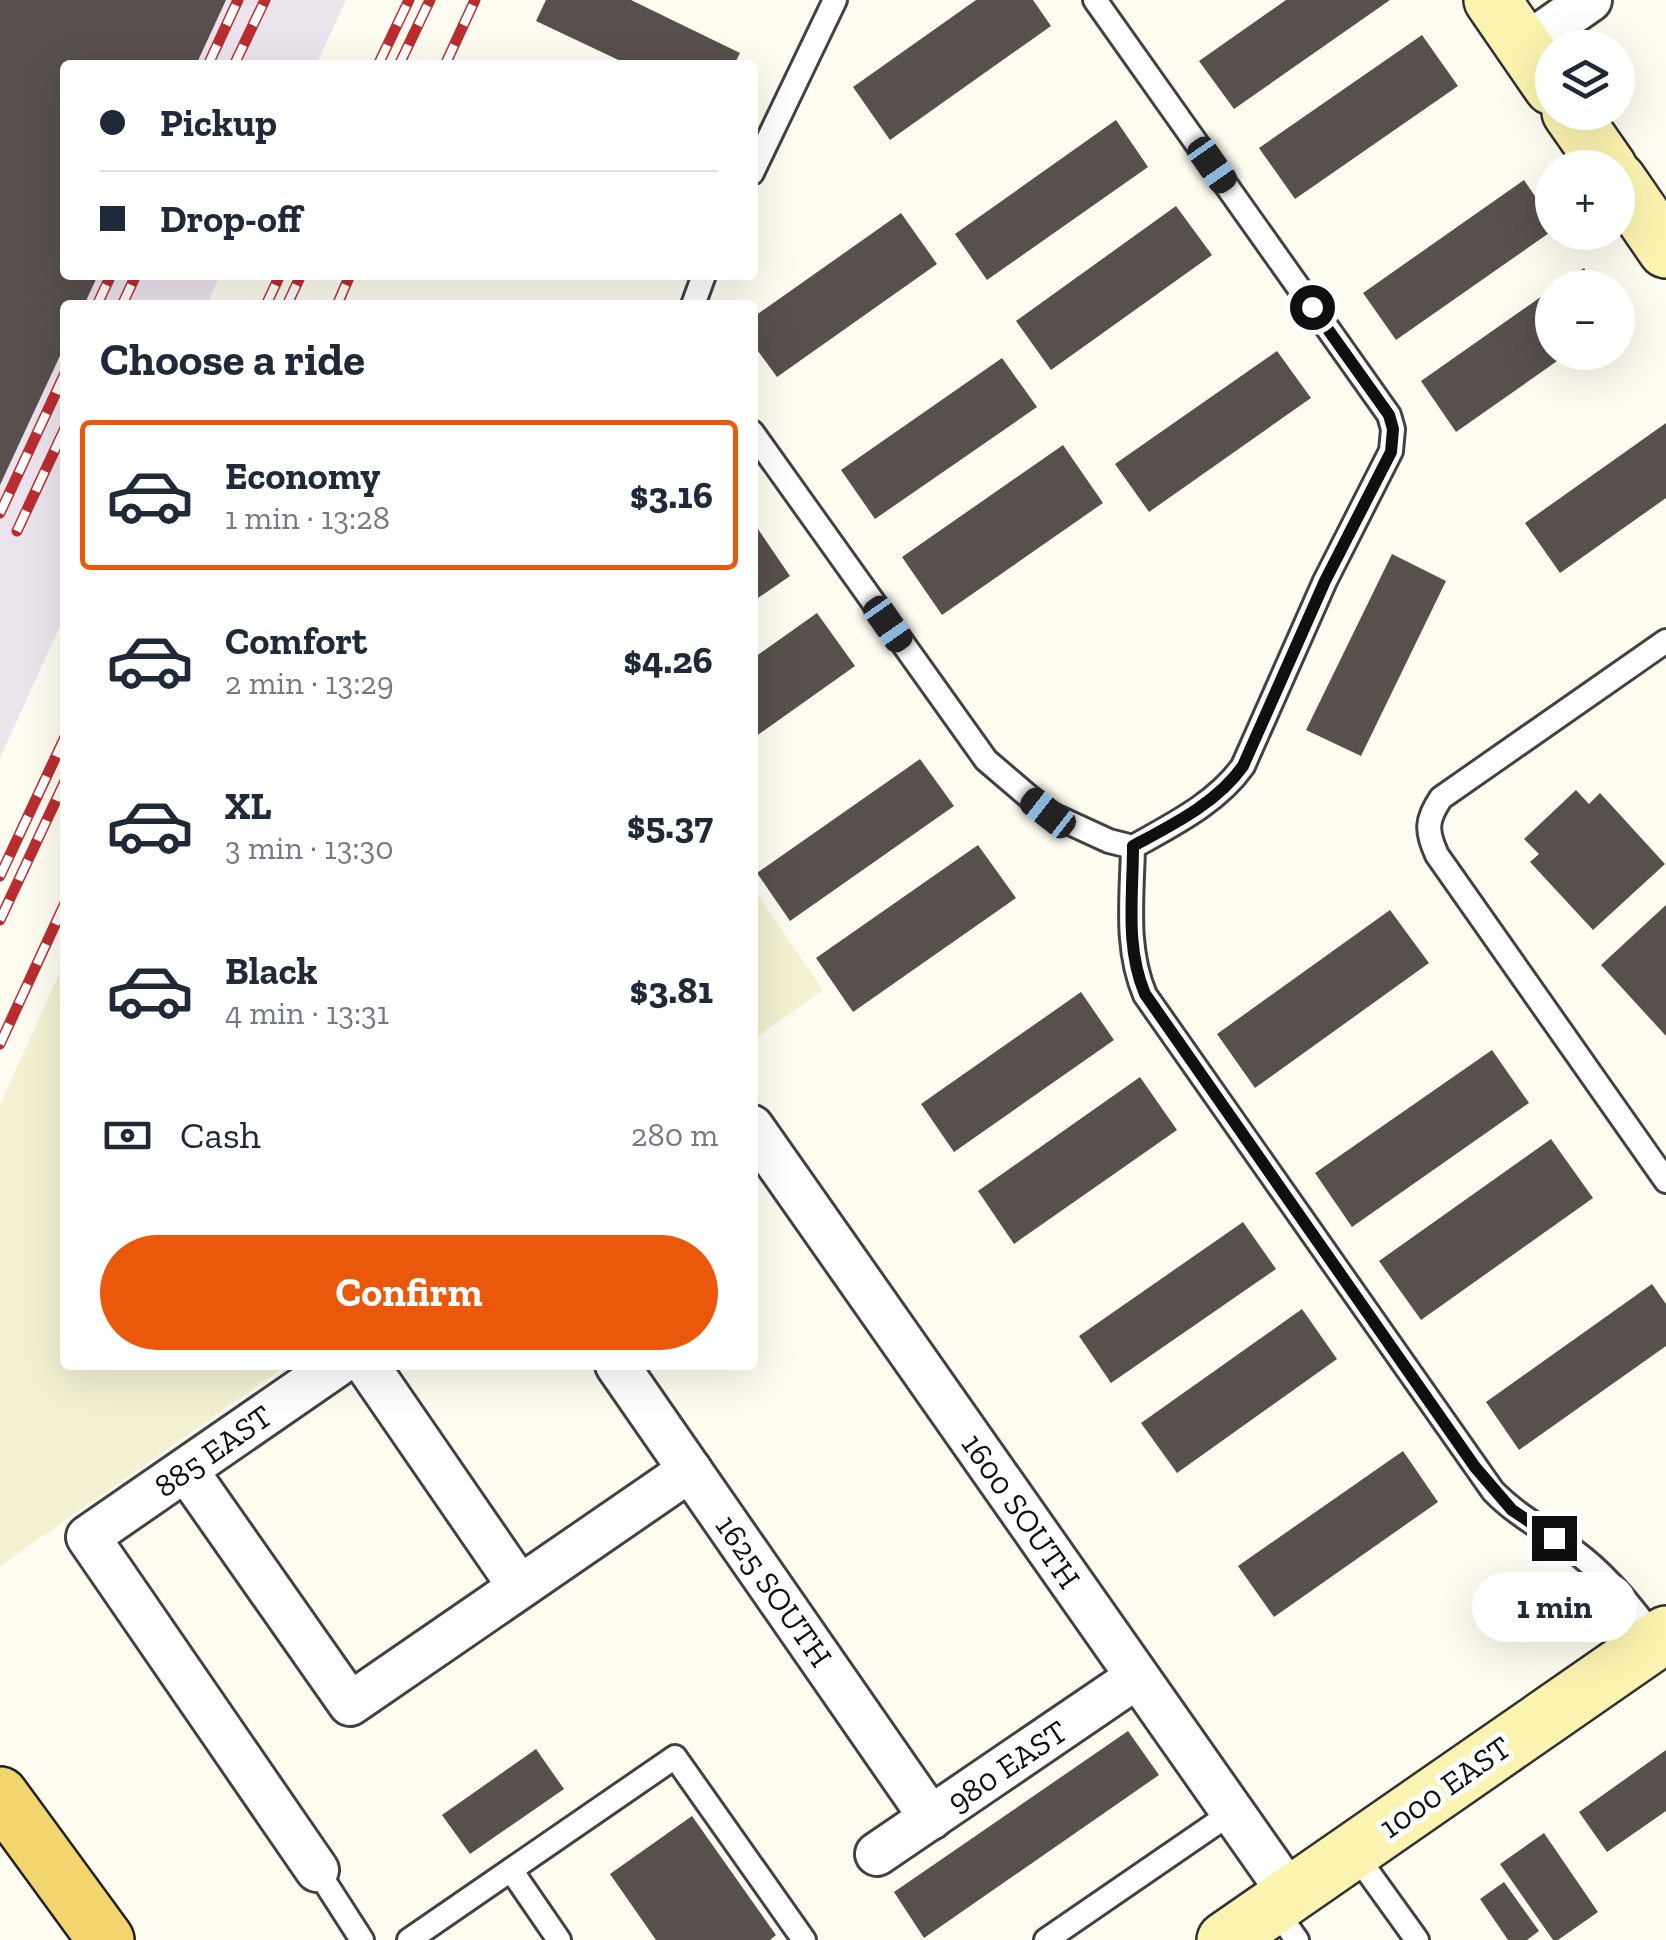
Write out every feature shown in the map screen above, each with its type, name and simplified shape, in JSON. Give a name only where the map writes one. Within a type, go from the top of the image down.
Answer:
[{"type":"main road","points":[[0,1795],[106,1940]]},
{"type":"street","points":[[1492,0],[1535,62]]},
{"type":"street","points":[[1566,30],[1590,0]]},
{"type":"street","points":[[1635,205],[1666,250]]},
{"type":"street","name":"1600 SOUTH","points":[[758,1137],[1231,1812],[1287,1914]]},
{"type":"street","name":"885 EAST","points":[[316,1870],[88,1537],[330,1370]]},
{"type":"street","points":[[370,1370],[519,1586]]},
{"type":"street","name":"1625 SOUTH","points":[[620,1370],[931,1818]]},
{"type":"street","points":[[186,1470],[350,1704],[690,1470]]},
{"type":"street","name":"1000 EAST","points":[[1225,1940],[1287,1914],[1353,1851],[1663,1642]]},
{"type":"street","name":"980 EAST","points":[[877,1854],[1137,1677]]},
{"type":"lane","points":[[758,161],[835,0]]},
{"type":"lane","points":[[758,440],[986,760],[1048,813],[1109,841],[1133,846],[1195,810],[1232,781],[1243,766],[1325,581],[1391,452],[1393,429],[1389,415],[1094,0]]},
{"type":"lane","points":[[1666,641],[1441,798],[1429,815],[1427,833],[1666,1181]]},
{"type":"lane","points":[[1133,846],[1131,933],[1134,969],[1145,994],[1493,1491],[1512,1510],[1581,1556],[1611,1582],[1663,1642]]},
{"type":"lane","points":[[409,1940],[676,1757],[804,1940]]},
{"type":"lane","points":[[1046,1940],[1231,1812]]},
{"type":"lane","points":[[1353,1851],[1417,1940]]},
{"type":"lane","points":[[316,1870],[362,1940]]},
{"type":"lane","points":[[511,1870],[559,1940]]},
{"type":"shaded area","points":[[0,0],[346,0],[318,60],[60,60],[60,280],[218,280],[209,300],[60,300],[60,626],[0,758]]},
{"type":"shaded area","points":[[758,895],[823,990],[758,1036]]},
{"type":"shaded area","points":[[60,972],[60,1370],[280,1370],[0,1566],[0,1105]]},
{"type":"building","points":[[0,0],[226,0],[198,60],[60,60],[60,280],[96,280],[86,300],[60,300],[60,356],[0,485]]},
{"type":"building","points":[[546,0],[631,0],[740,53],[736,60],[618,60],[536,21]]},
{"type":"building","points":[[976,0],[1033,0],[1051,26],[890,140],[853,87]]},
{"type":"building","points":[[1286,0],[1390,0],[1234,109],[1199,61]]},
{"type":"building","points":[[1422,35],[1458,86],[1295,199],[1259,148]]},
{"type":"building","points":[[1116,120],[1148,167],[987,280],[955,234]]},
{"type":"building","points":[[1524,180],[1535,196],[1535,243],[1396,340],[1363,293]]},
{"type":"building","points":[[1176,206],[1212,255],[1051,370],[1016,321]]},
{"type":"building","points":[[901,213],[937,264],[777,377],[758,351],[758,314]]},
{"type":"building","points":[[1535,301],[1535,370],[1544,370],[1456,432],[1421,381]]},
{"type":"building","points":[[1277,351],[1311,398],[1149,512],[1115,464]]},
{"type":"building","points":[[1002,358],[1037,407],[875,519],[841,470]]},
{"type":"building","points":[[1666,423],[1666,498],[1560,573],[1525,523]]},
{"type":"building","points":[[1063,445],[1103,503],[942,615],[902,557]]},
{"type":"building","points":[[758,529],[790,576],[758,598]]},
{"type":"building","points":[[1392,554],[1446,581],[1361,756],[1306,730]]},
{"type":"building","points":[[817,613],[855,666],[758,735],[758,655]]},
{"type":"building","points":[[920,759],[954,806],[790,921],[758,872]]},
{"type":"building","points":[[1576,790],[1589,804],[1600,793],[1665,864],[1593,930],[1530,862],[1539,854],[1524,839]]},
{"type":"building","points":[[978,845],[1016,898],[853,1012],[816,958]]},
{"type":"building","points":[[1666,905],[1666,1036],[1601,965]]},
{"type":"building","points":[[1390,910],[1429,963],[1255,1088],[1217,1034]]},
{"type":"building","points":[[1081,992],[1114,1040],[954,1152],[921,1104]]},
{"type":"building","points":[[1492,1050],[1529,1103],[1352,1227],[1315,1173]]},
{"type":"building","points":[[1140,1077],[1177,1130],[1014,1244],[978,1191]]},
{"type":"building","points":[[1551,1139],[1593,1198],[1421,1320],[1379,1261]]},
{"type":"building","points":[[1243,1222],[1276,1269],[1111,1383],[1079,1336]]},
{"type":"building","points":[[1652,1284],[1666,1304],[1666,1346],[1519,1450],[1486,1402]]},
{"type":"building","points":[[1302,1309],[1337,1359],[1177,1473],[1141,1423]]},
{"type":"building","points":[[1403,1451],[1438,1502],[1274,1617],[1238,1566]]},
{"type":"building","points":[[1128,1731],[1159,1775],[924,1938],[894,1892]]},
{"type":"building","points":[[536,1749],[564,1789],[470,1854],[442,1815]]},
{"type":"building","points":[[1666,1750],[1666,1811],[1607,1852],[1579,1812]]},
{"type":"building","points":[[692,1816],[776,1935],[770,1940],[656,1940],[610,1874]]},
{"type":"building","points":[[1544,1833],[1598,1912],[1558,1940],[1553,1940],[1500,1864]]},
{"type":"building","points":[[1504,1882],[1539,1931],[1527,1940],[1508,1940],[1480,1899]]},
{"type":"railway","points":[[210,60],[238,0]]},
{"type":"railway","points":[[236,60],[265,0]]},
{"type":"railway","points":[[380,60],[409,0]]},
{"type":"railway","points":[[401,60],[430,0]]},
{"type":"railway","points":[[447,60],[475,0]]},
{"type":"railway","points":[[99,300],[109,280]]},
{"type":"railway","points":[[124,300],[134,280]]},
{"type":"railway","points":[[268,300],[278,280]]},
{"type":"railway","points":[[289,300],[299,280]]},
{"type":"railway","points":[[339,300],[348,280]]},
{"type":"railway","points":[[0,513],[60,384]]},
{"type":"railway","points":[[17,531],[60,439]]},
{"type":"railway","points":[[0,876],[60,748]]},
{"type":"railway","points":[[0,920],[60,792]]},
{"type":"railway","points":[[0,1044],[60,914]]},
{"type":"route","points":[[1312,307],[1389,415],[1393,429],[1391,452],[1325,581],[1243,766],[1232,781],[1195,810],[1133,846],[1134,969],[1145,994],[1475,1467],[1512,1510],[1554,1538]]}]
